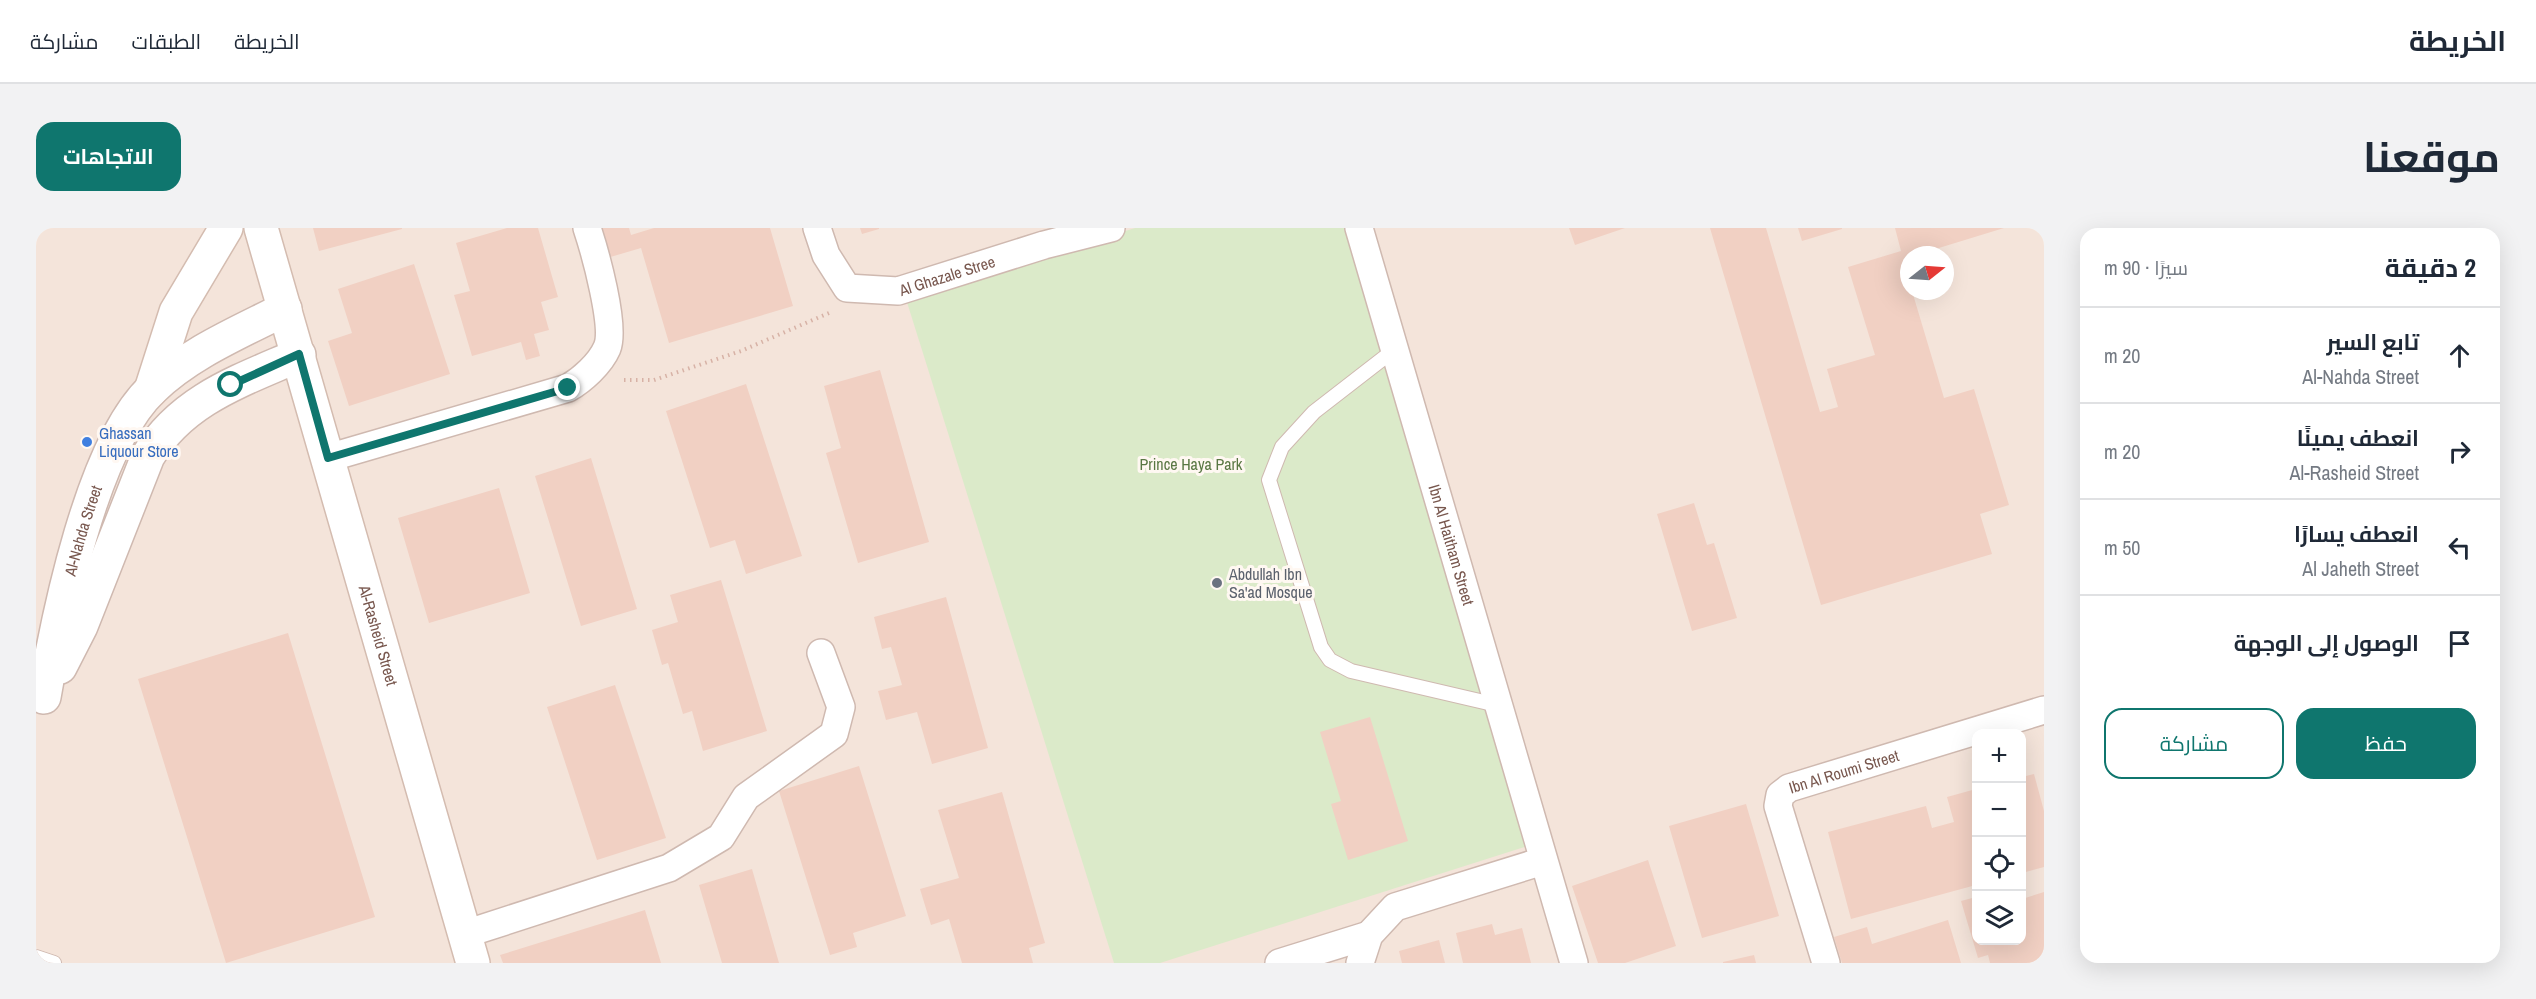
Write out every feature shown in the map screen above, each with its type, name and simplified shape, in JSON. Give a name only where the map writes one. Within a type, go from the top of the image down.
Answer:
[{"type":"street","points":[[151,390],[176,312],[226,228]]},
{"type":"street","name":"Al-Rasheid Street","points":[[261,228],[469,949]]},
{"type":"street","points":[[328,458],[568,388],[582,380],[607,348],[608,318],[587,228]]},
{"type":"street","name":"Al Ghazale Stree","points":[[817,228],[826,255],[840,281],[847,288],[876,292],[898,291],[1044,245],[1111,228]]},
{"type":"street","name":"Ibn Al Haitham Street","points":[[1359,228],[1574,963]]},
{"type":"street","name":"Al-Nahda Street","points":[[40,707],[56,631],[88,513],[108,458],[130,418],[151,390],[186,362],[285,309]]},
{"type":"street","name":"Al-Nahda Street","points":[[40,707],[81,626],[139,476],[162,434],[196,404],[299,354]]},
{"type":"street","points":[[469,949],[669,868],[721,837],[746,797],[834,734],[841,707],[821,653]]},
{"type":"street","name":"Ibn Al Roumi Street","points":[[1826,963],[1778,806],[1780,795],[1789,788],[2044,710]]},
{"type":"street","points":[[1360,963],[1369,935],[1395,907],[1543,861]]},
{"type":"street","points":[[1280,963],[1369,935]]},
{"type":"lane","points":[[1394,350],[1314,412],[1282,447],[1269,480],[1322,647],[1330,660],[1351,670],[1497,705]]},
{"type":"lane","points":[[36,957],[54,963]]},
{"type":"path","points":[[582,380],[654,380],[741,351],[876,292]]},
{"type":"shaded area","points":[[36,228],[2044,228],[2044,963],[36,963]]},
{"type":"green space","name":"Prince Haya Park","points":[[1135,228],[1352,228],[1537,843],[1160,963],[1114,963],[906,299]]},
{"type":"building","points":[[313,228],[402,228],[402,229],[319,251]]},
{"type":"building","points":[[507,228],[538,228],[558,297],[541,302],[549,330],[534,334],[540,356],[526,360],[521,342],[472,356],[454,295],[470,291],[456,243]]},
{"type":"building","points":[[598,228],[629,228],[631,235],[654,228],[770,228],[793,306],[669,343],[641,248],[607,258]]},
{"type":"building","points":[[860,228],[879,228],[879,229],[862,234]]},
{"type":"building","points":[[1569,228],[1625,228],[1575,245]]},
{"type":"building","points":[[1710,228],[1766,228],[1820,412],[1838,407],[1827,369],[1875,355],[1848,267],[1900,251],[1900,300],[1915,300],[1944,398],[1974,389],[2009,505],[1980,514],[1992,554],[1821,605]]},
{"type":"building","points":[[1798,228],[1842,228],[1842,229],[1802,241]]},
{"type":"building","points":[[1895,228],[2004,228],[1945,246],[1900,247]]},
{"type":"building","points":[[414,264],[450,374],[349,406],[328,341],[352,333],[338,289]]},
{"type":"building","points":[[880,370],[929,542],[858,563],[826,453],[841,448],[824,386]]},
{"type":"building","points":[[746,384],[802,556],[746,574],[735,540],[710,548],[666,411]]},
{"type":"building","points":[[591,458],[637,609],[581,626],[535,476]]},
{"type":"building","points":[[499,488],[530,593],[429,623],[398,518]]},
{"type":"building","points":[[1694,503],[1707,545],[1714,543],[1737,618],[1692,631],[1657,514]]},
{"type":"building","points":[[721,580],[767,731],[703,751],[692,711],[683,714],[668,663],[662,665],[652,630],[678,622],[670,595]]},
{"type":"building","points":[[946,597],[988,748],[932,764],[917,712],[886,720],[878,691],[902,685],[891,647],[882,649],[874,617]]},
{"type":"building","points":[[288,633],[375,917],[226,963],[138,679]]},
{"type":"building","points":[[615,685],[666,838],[597,860],[547,707]]},
{"type":"building","points":[[1370,717],[1408,841],[1348,860],[1331,804],[1341,801],[1320,732]]},
{"type":"building","points":[[859,766],[906,916],[853,933],[857,947],[830,955],[779,791]]},
{"type":"building","points":[[2034,774],[2044,811],[2044,867],[2026,872],[2026,783],[2026,776]]},
{"type":"building","points":[[1972,790],[1972,886],[1851,919],[1828,832],[1926,806],[1932,828],[1954,822],[1947,797]]},
{"type":"building","points":[[1002,792],[1045,943],[1029,948],[1033,963],[962,963],[949,919],[931,925],[920,889],[959,878],[938,810]]},
{"type":"building","points":[[1746,804],[1779,916],[1702,938],[1669,826]]},
{"type":"building","points":[[1648,860],[1676,946],[1625,963],[1598,963],[1572,886]]},
{"type":"building","points":[[752,869],[779,963],[722,963],[699,885]]},
{"type":"building","points":[[2044,892],[2044,963],[1990,963],[1988,955],[1978,958],[1974,945],[2026,945],[2026,898]]},
{"type":"building","points":[[1972,898],[1972,938],[1961,901]]},
{"type":"building","points":[[645,910],[661,963],[503,963],[500,955]]},
{"type":"building","points":[[1948,920],[1961,963],[1842,963],[1834,937],[1867,927],[1872,944]]},
{"type":"building","points":[[1492,924],[1495,935],[1522,928],[1531,963],[1463,963],[1456,933]]},
{"type":"building","points":[[1439,940],[1445,963],[1402,963],[1399,951]]},
{"type":"building","points":[[1754,955],[1756,963],[1723,963],[1723,962]]},
{"type":"place","name":"Ghassan Liquour Store","points":[[87,442]]},
{"type":"place","name":"Abdullah Ibn Sa'ad Mosque","points":[[1217,583]]},
{"type":"route","points":[[231,385],[299,354],[328,458],[568,388]]}]
